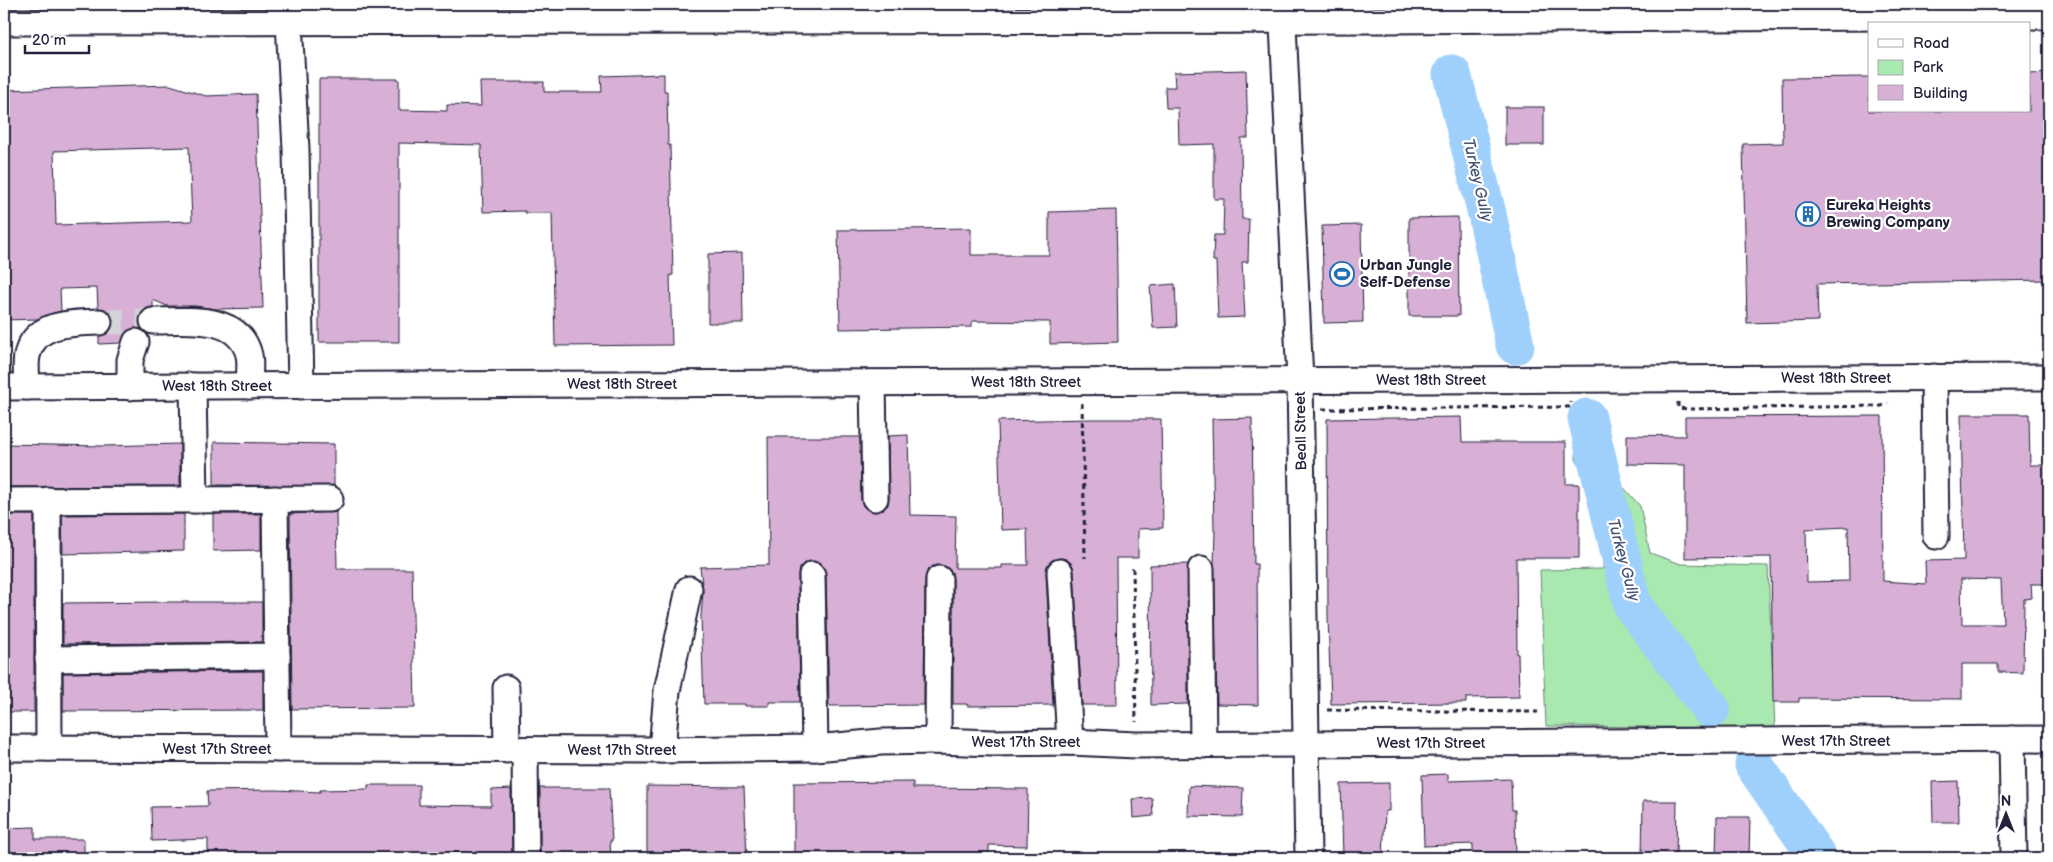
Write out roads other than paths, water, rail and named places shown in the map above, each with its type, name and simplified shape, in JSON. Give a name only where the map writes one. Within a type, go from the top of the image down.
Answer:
[{"type":"street","points":[[4,22],[94,13],[167,13],[290,22],[1282,12],[1990,10],[2049,16]]},
{"type":"street","name":"Beall Street","points":[[1282,12],[1300,380],[1308,858]]},
{"type":"street","points":[[290,22],[296,148],[301,386]]},
{"type":"street","points":[[153,321],[204,321],[219,324],[230,329],[237,336],[249,355],[249,386]]},
{"type":"street","points":[[15,387],[30,348],[38,336],[58,324],[98,322]]},
{"type":"street","points":[[130,387],[130,360],[136,342]]},
{"type":"street","points":[[1934,377],[1936,536]]},
{"type":"street","name":"West 18th Street","points":[[15,387],[2049,377]]},
{"type":"street","points":[[873,383],[875,498]]},
{"type":"street","points":[[193,386],[195,500]]},
{"type":"street","points":[[275,499],[278,749]]},
{"type":"street","points":[[4,501],[330,499]]},
{"type":"street","points":[[48,500],[49,748]]},
{"type":"street","points":[[1201,569],[1203,744]]},
{"type":"street","points":[[1060,572],[1070,742]]},
{"type":"street","points":[[812,575],[815,748]]},
{"type":"street","points":[[938,741],[939,579]]},
{"type":"street","points":[[662,750],[667,690],[689,588]]},
{"type":"street","points":[[48,658],[277,656]]},
{"type":"street","points":[[506,688],[516,750],[526,858]]},
{"type":"street","points":[[2012,739],[2014,858]]},
{"type":"street","name":"West 17th Street","points":[[4,748],[662,750],[815,748],[881,742],[938,741],[993,743],[1070,742],[1136,745],[2049,739]]},
{"type":"waterway","name":"Turkey Gully","points":[[1452,74],[1487,214],[1515,345]]},
{"type":"waterway","name":"Turkey Gully","points":[[1587,418],[1633,606],[1711,709]]},
{"type":"waterway","name":"Turkey Gully","points":[[1754,765],[1818,858]]},
{"type":"tunnel","points":[[99,322],[153,321]]},
{"type":"place","name":"Eureka Heights Brewing Company","points":[[1808,214]]},
{"type":"place","name":"Urban Jungle Self-Defense","points":[[1342,274]]}]
